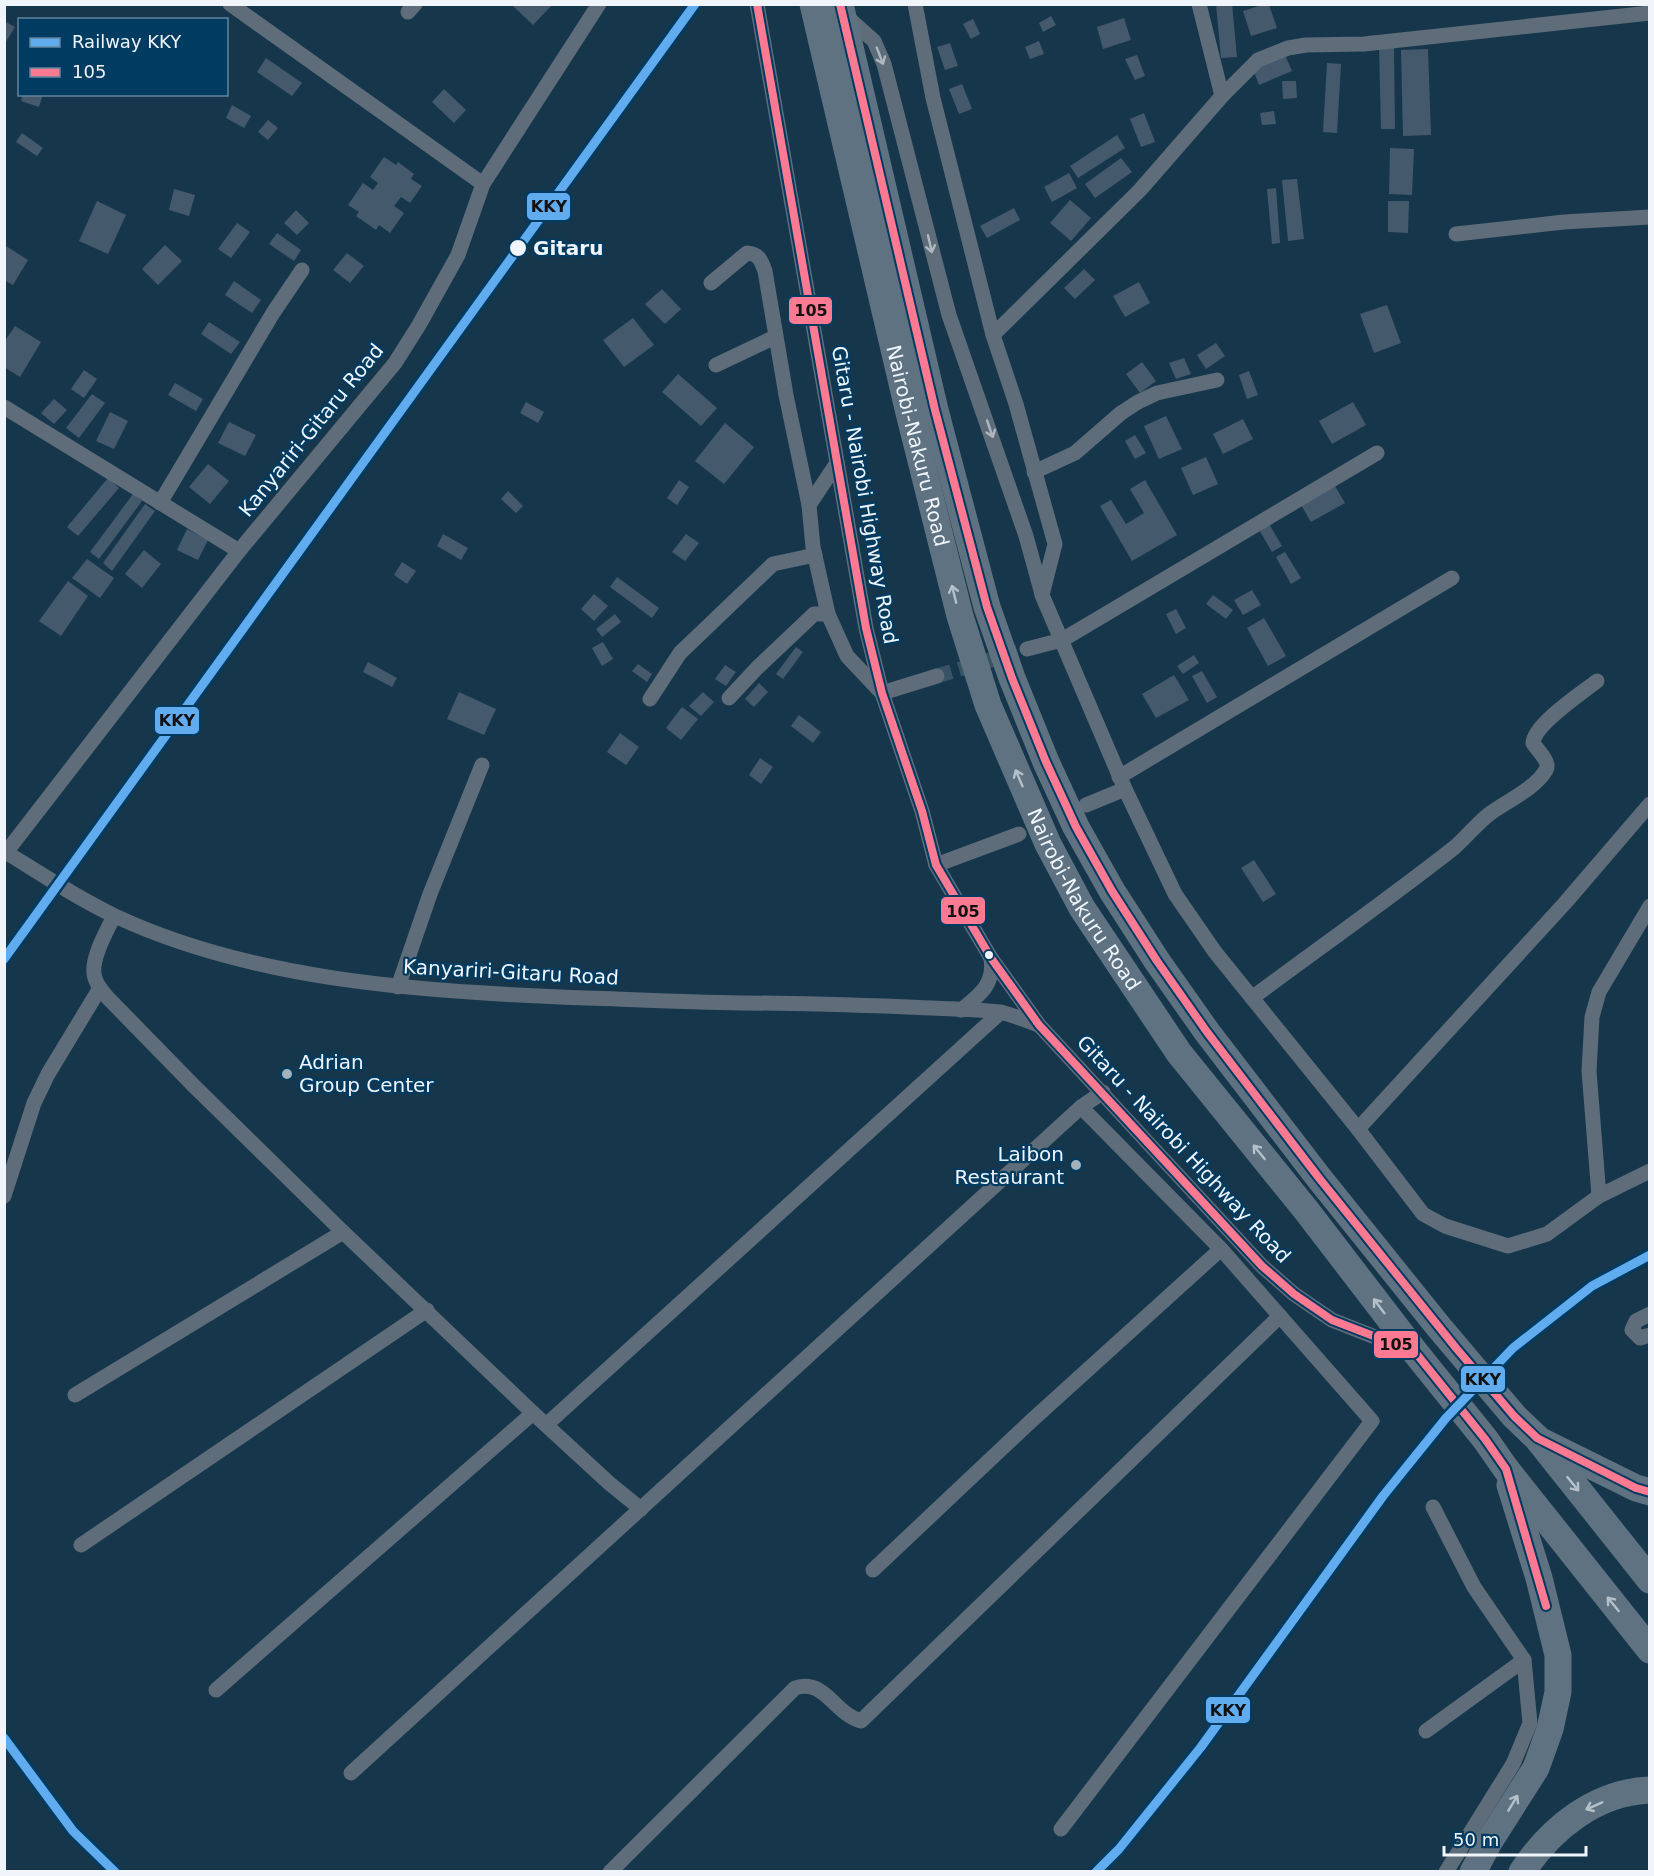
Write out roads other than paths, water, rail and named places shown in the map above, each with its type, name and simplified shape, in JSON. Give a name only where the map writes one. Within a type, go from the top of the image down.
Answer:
[{"type":"highway","name":"Nairobi-Nakuru Road","points":[[813,4],[909,413],[960,616],[988,705],[1035,816],[1082,908],[1179,1053],[1306,1210],[1506,1469],[1650,1650]]},
{"type":"highway","name":"Nairobi-Nakuru Road","points":[[841,9],[935,410],[987,607],[1016,688],[1076,827],[1112,891],[1207,1032],[1319,1178],[1456,1348],[1514,1416],[1537,1438],[1650,1580]]},
{"type":"highway","points":[[1537,1438],[1636,1488],[1650,1492]]},
{"type":"highway","points":[[1473,1872],[1476,1863],[1536,1768],[1550,1729],[1558,1692],[1558,1655],[1539,1578],[1506,1469]]},
{"type":"highway","points":[[1522,1872],[1543,1844],[1564,1824],[1589,1807],[1616,1797],[1650,1790]]},
{"type":"street","points":[[230,4],[483,184]]},
{"type":"street","name":"Kanyariri-Gitaru Road","points":[[599,4],[483,184],[458,255],[395,363],[240,550],[5,853],[114,916],[188,944],[283,968],[398,987],[589,998],[841,1004],[1001,1012],[1039,1025]]},
{"type":"street","name":"Gitaru - Nairobi Highway Road","points":[[757,4],[866,628],[882,693],[922,811],[936,865],[991,958],[1039,1025],[1262,1266],[1294,1294],[1332,1320],[1415,1352]]},
{"type":"street","points":[[915,4],[933,98],[993,335],[1016,404],[1055,544],[1042,594]]},
{"type":"street","points":[[1199,4],[1222,96]]},
{"type":"street","points":[[841,9],[874,41],[884,64],[949,315],[1026,536],[1042,594],[1122,783],[1175,894],[1215,952],[1358,1129],[1423,1214],[1445,1226],[1508,1246],[1547,1233],[1599,1196],[1650,1171]]},
{"type":"street","points":[[993,335],[1140,190],[1222,96],[1258,60],[1288,48],[1306,45],[1376,43],[1650,13]]},
{"type":"street","points":[[1456,234],[1563,222],[1650,217]]},
{"type":"street","points":[[711,283],[747,253],[755,254],[761,259],[809,505],[815,555],[828,614],[847,656],[882,693],[937,676]]},
{"type":"street","points":[[160,503],[273,313],[302,270]]},
{"type":"street","points":[[716,365],[775,337]]},
{"type":"street","points":[[1034,472],[1075,453],[1121,413],[1138,402],[1157,393],[1217,380]]},
{"type":"street","points":[[4,407],[240,550]]},
{"type":"street","points":[[1028,649],[1062,640],[1377,453]]},
{"type":"street","points":[[809,505],[837,463]]},
{"type":"street","points":[[650,699],[680,653],[773,564],[815,555]]},
{"type":"street","points":[[1086,805],[1452,578]]},
{"type":"street","points":[[729,698],[814,614],[828,614]]},
{"type":"street","points":[[1252,998],[1456,846],[1489,815],[1536,781],[1548,766],[1533,743],[1534,736],[1543,724],[1597,681]]},
{"type":"street","points":[[398,987],[430,894],[482,765]]},
{"type":"street","points":[[1358,1129],[1565,903],[1650,804]]},
{"type":"street","points":[[936,865],[1020,834]]},
{"type":"street","points":[[1599,1196],[1589,1071],[1592,1017],[1599,992],[1650,906]]},
{"type":"street","points":[[114,916],[97,954],[94,973],[100,988],[194,1086],[343,1232],[533,1413],[609,1483],[641,1509]]},
{"type":"street","points":[[961,1010],[978,996],[987,984],[993,971],[991,958]]},
{"type":"street","points":[[4,1196],[34,1103],[48,1074],[100,988]]},
{"type":"street","points":[[546,1425],[1001,1012]]},
{"type":"street","points":[[351,1773],[1081,1107],[1103,1092]]},
{"type":"street","points":[[1061,1829],[1372,1422],[1221,1249],[1081,1107]]},
{"type":"street","points":[[75,1395],[343,1232]]},
{"type":"street","points":[[873,1570],[1030,1422],[1221,1249]]},
{"type":"street","points":[[81,1545],[427,1310]]},
{"type":"street","points":[[1650,1314],[1636,1321],[1632,1330],[1640,1338],[1650,1335]]},
{"type":"street","points":[[610,1872],[795,1688],[806,1685],[814,1687],[845,1713],[861,1721],[1280,1316]]},
{"type":"street","points":[[216,1690],[533,1413]]},
{"type":"street","points":[[1433,1507],[1474,1587],[1524,1660],[1530,1724],[1513,1764],[1478,1822],[1463,1841],[1446,1872]]},
{"type":"street","points":[[1426,1731],[1524,1660]]},
{"type":"tunnel","points":[[937,676],[1027,649]]},
{"type":"rail line","name":"KKY","points":[[4,959],[695,4]]},
{"type":"rail line","name":"KKY","points":[[1096,1872],[1119,1849],[1201,1747],[1383,1496],[1446,1418],[1513,1348],[1592,1286],[1650,1255]]},
{"type":"rail line","name":"KKY","points":[[4,1738],[73,1831],[115,1872]]},
{"type":"place","name":"Gitaru","points":[[518,248]]},
{"type":"place","name":"Adrian Group Center","points":[[287,1074]]},
{"type":"place","name":"Laibon Restaurant","points":[[1076,1165]]}]
